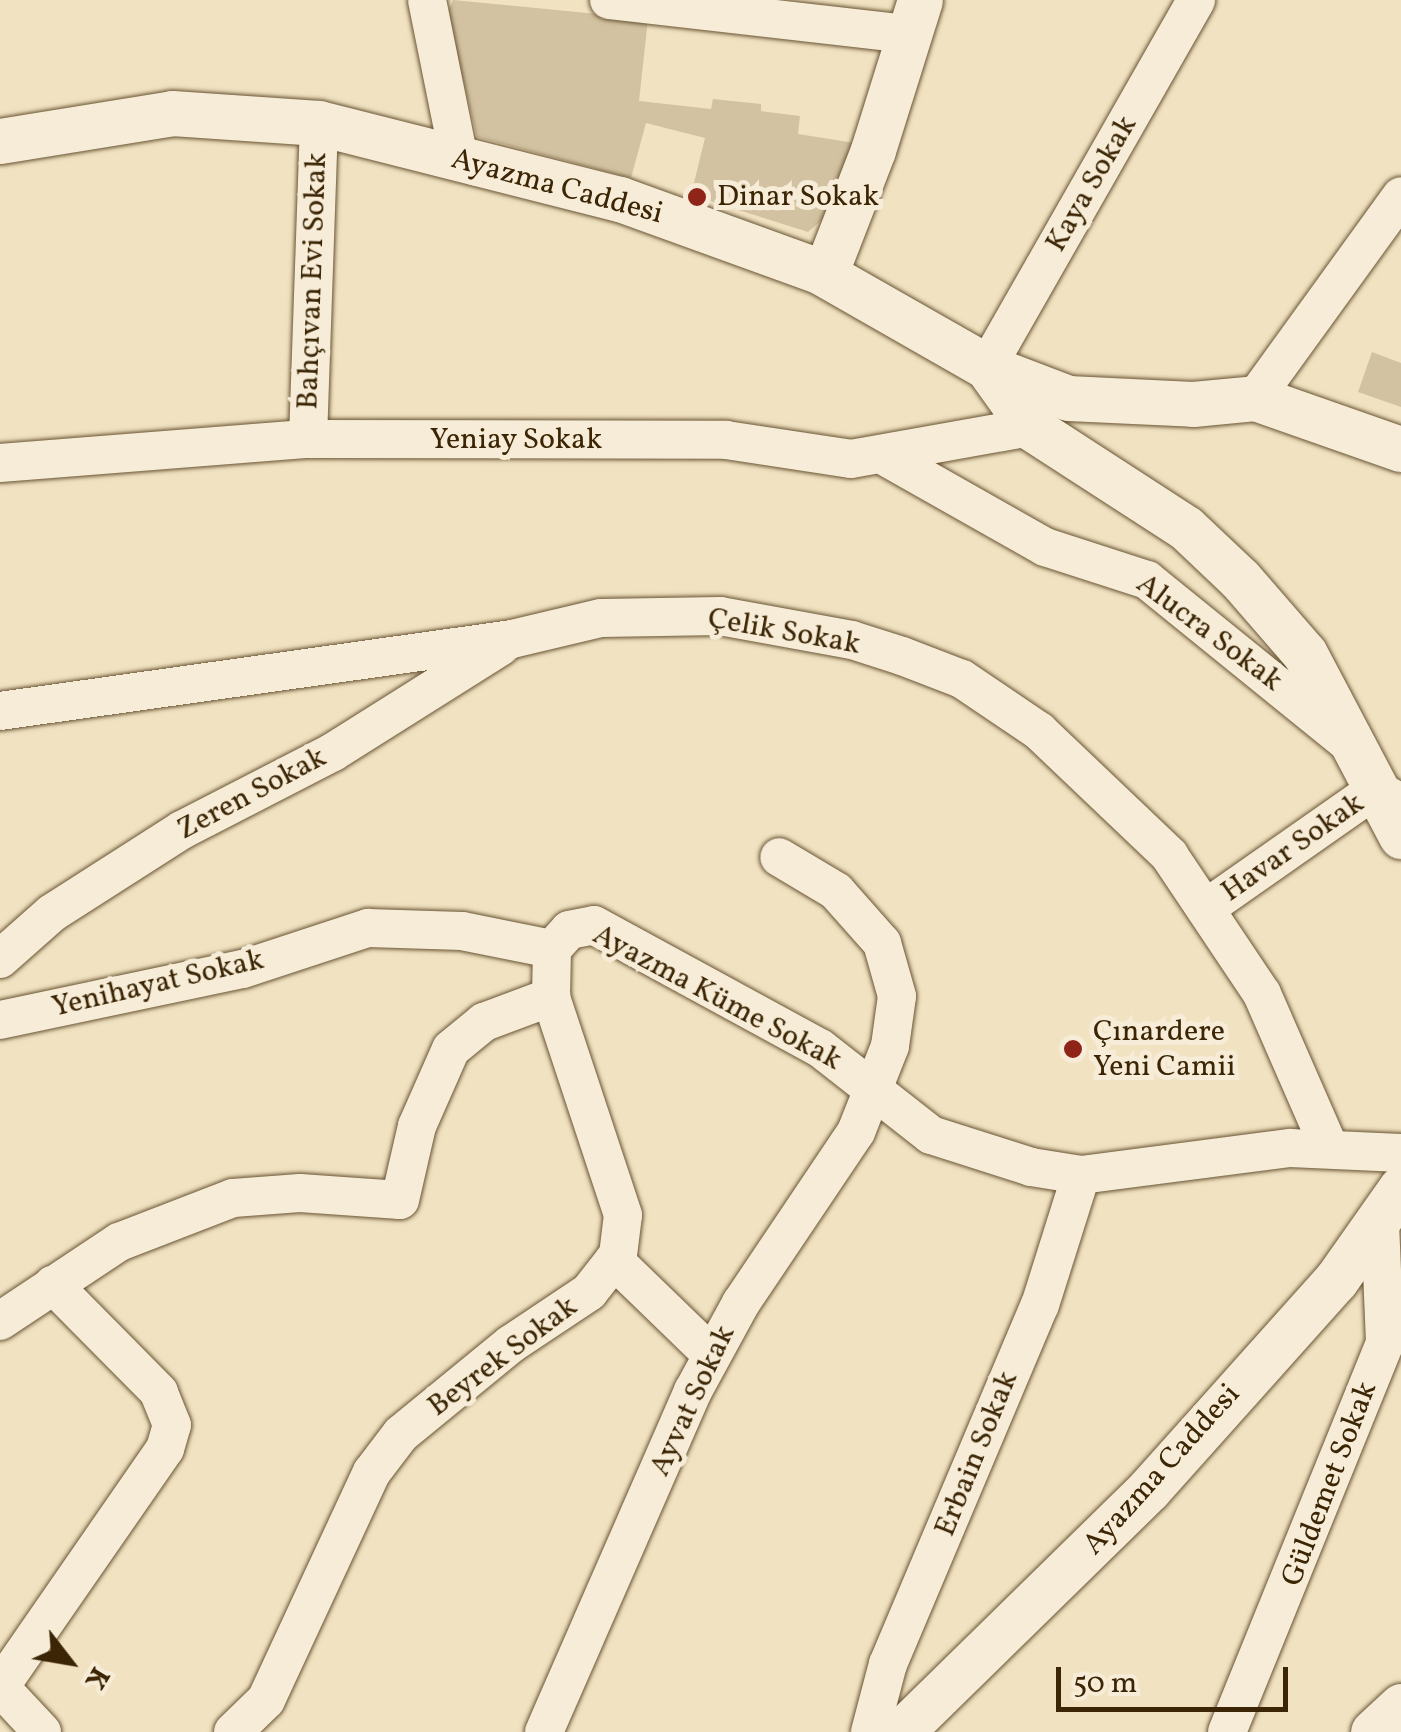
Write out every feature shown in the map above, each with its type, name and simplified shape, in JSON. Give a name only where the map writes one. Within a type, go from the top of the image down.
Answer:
[{"type":"street","points":[[427,0],[458,159]]},
{"type":"street","points":[[608,0],[915,17],[825,274]]},
{"type":"street","name":"Kaya Sokak","points":[[987,368],[1196,0]]},
{"type":"street","name":"Ayazma Caddesi","points":[[0,141],[172,113],[319,123],[620,199],[825,274],[987,368],[1030,427],[1186,528],[1240,579],[1305,654],[1379,781],[1401,836]]},
{"type":"street","name":"Bahçıvan Evi Sokak","points":[[308,439],[319,123]]},
{"type":"street","points":[[1255,398],[1401,196]]},
{"type":"street","points":[[987,368],[1068,398],[1193,404],[1255,398],[1401,449]]},
{"type":"street","name":"Yeniay Sokak","points":[[3,449],[308,439],[726,440],[851,460],[1030,427]]},
{"type":"street","name":"Alucra Sokak","points":[[886,456],[1045,547],[1148,580],[1379,781]]},
{"type":"street","name":"Çelik Sokak","points":[[0,710],[512,639],[601,618],[720,616],[852,640],[932,668],[1001,704],[1081,766],[1170,855],[1209,906],[1287,1041],[1329,1147]]},
{"type":"street","name":"Zeren Sokak","points":[[0,958],[52,913],[182,830],[333,752],[512,639]]},
{"type":"street","name":"Havar Sokak","points":[[1209,906],[1379,781]]},
{"type":"street","name":"Ayvat Sokak","points":[[544,1732],[712,1355],[794,1220],[841,1159],[874,1088],[896,1021],[889,956],[836,890],[779,857]]},
{"type":"street","name":"Ayazma Küme Sokak","points":[[552,949],[569,930],[594,925],[786,1028],[874,1088],[931,1135],[977,1153],[1081,1174],[1329,1147],[1401,1153]]},
{"type":"street","name":"Yenihayat Sokak","points":[[0,1020],[243,968],[368,928],[462,931],[552,949]]},
{"type":"street","points":[[552,949],[550,997],[623,1215],[614,1260],[712,1355]]},
{"type":"street","points":[[0,1321],[120,1242],[233,1198],[300,1193],[400,1200],[417,1126],[451,1048],[484,1022],[550,997]]},
{"type":"street","name":"Erbain Sokak","points":[[870,1732],[888,1664],[1040,1305],[1081,1174]]},
{"type":"street","name":"Ayazma Caddesi","points":[[901,1732],[1149,1489],[1390,1207]]},
{"type":"street","name":"Güldemet Sokak","points":[[1227,1732],[1385,1342],[1390,1207]]},
{"type":"street","name":"Beyrek Sokak","points":[[233,1732],[266,1700],[372,1472],[402,1434],[511,1344],[589,1292],[614,1260]]},
{"type":"street","points":[[42,1732],[0,1687],[165,1449],[172,1425],[158,1392],[53,1285]]},
{"type":"street","points":[[1374,1732],[1401,1706]]},
{"type":"shaded area","points":[[453,0],[648,19],[639,101],[711,109],[713,99],[761,104],[761,111],[800,116],[798,134],[855,143],[824,218],[808,232],[691,195],[705,138],[646,123],[631,178],[477,137],[447,15]]},
{"type":"shaded area","points":[[1372,352],[1401,363],[1401,407],[1358,392]]},
{"type":"place","name":"Dinar Sokak","points":[[697,197]]},
{"type":"place","name":"Çınardere Yeni Camii","points":[[1073,1049]]}]
